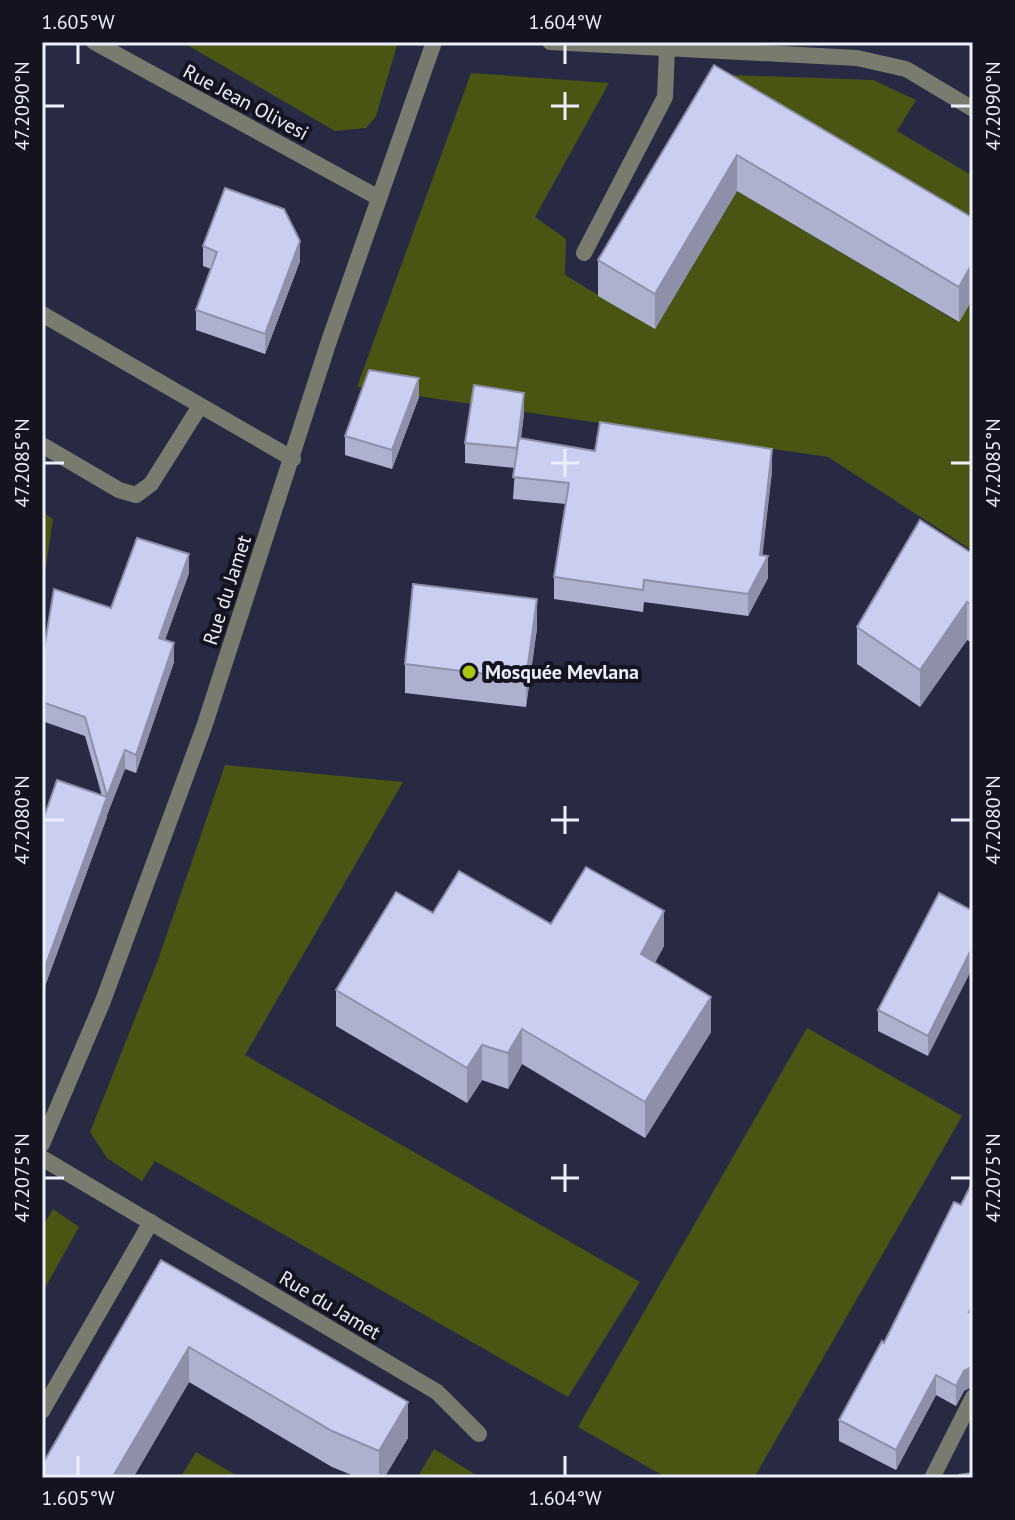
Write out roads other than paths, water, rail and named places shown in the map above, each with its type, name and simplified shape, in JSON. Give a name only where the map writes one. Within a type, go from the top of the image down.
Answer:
[{"type":"street","name":"Rue Jean Olivesi","points":[[94,42],[379,198]]},
{"type":"street","name":"Rue du Jamet","points":[[42,1144],[103,1001],[199,741],[329,341],[434,42]]},
{"type":"street","points":[[550,42],[857,58],[906,69],[973,109]]},
{"type":"street","points":[[584,253],[665,97],[667,50]]},
{"type":"street","points":[[42,314],[293,459]]},
{"type":"street","points":[[42,445],[119,490],[136,495],[151,484],[200,406]]},
{"type":"street","name":"Rue du Jamet","points":[[42,1158],[437,1392],[479,1434]]},
{"type":"street","points":[[42,1411],[151,1222]]},
{"type":"street","points":[[932,1478],[973,1397]]},
{"type":"place","name":"Mosquée Mevlana","points":[[469,672]]}]
